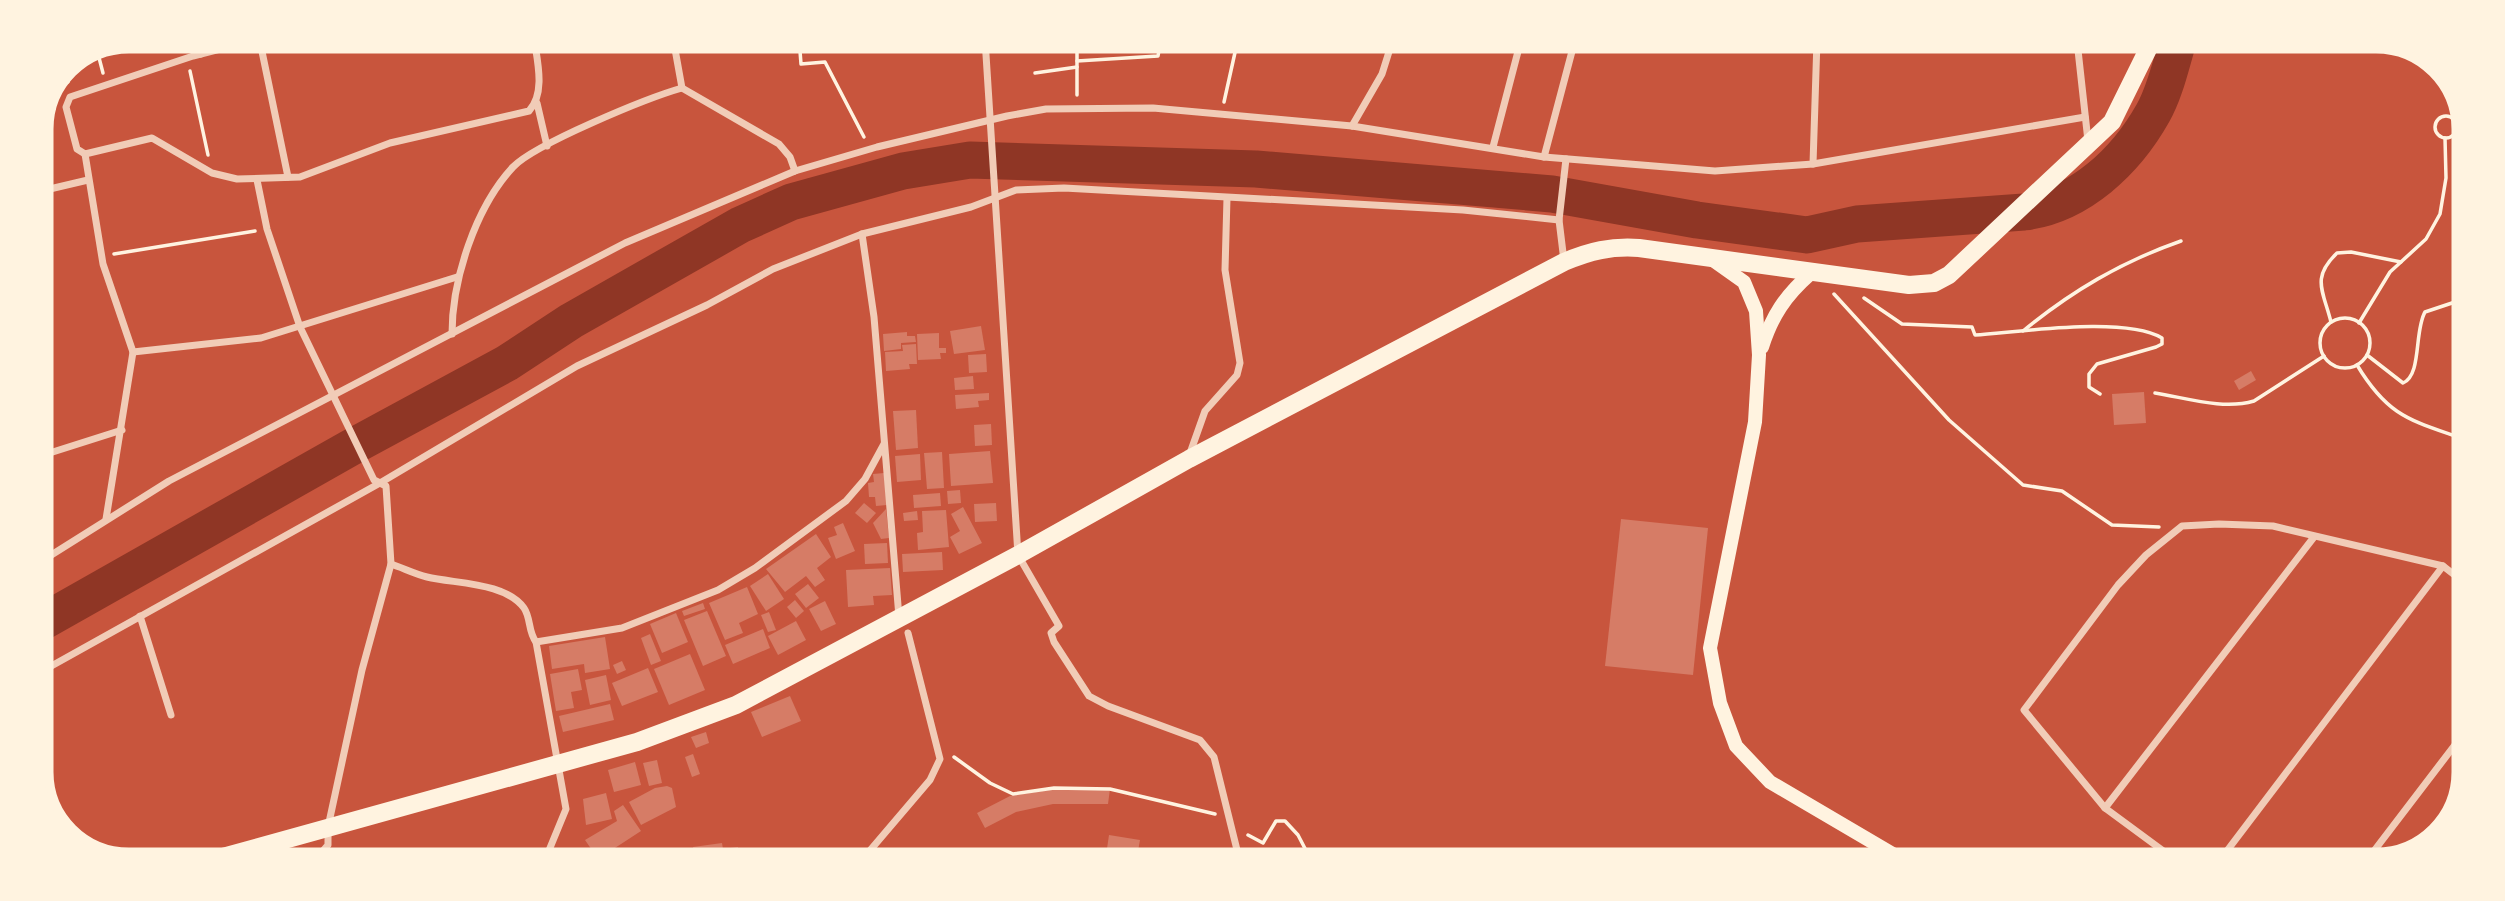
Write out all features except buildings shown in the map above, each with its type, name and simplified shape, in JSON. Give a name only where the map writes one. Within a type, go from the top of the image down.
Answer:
[{"type":"main road","points":[[240,852],[637,742],[736,705],[904,626],[1018,555],[1189,459],[1564,262],[1593,250],[1615,246],[1838,277],[1909,285],[1934,283],[1949,275],[2031,195],[2089,146],[2112,121],[2148,49]]},
{"type":"main road","points":[[1713,260],[1744,282],[1756,311],[1759,355],[1755,422],[1710,648],[1720,703],[1736,746],[1770,782],[1889,852]]},
{"type":"main road","points":[[1759,355],[1772,318],[1788,293],[1813,274]]},
{"type":"street","points":[[199,49],[201,54]]},
{"type":"street","points":[[219,49],[71,97],[66,107],[77,149],[85,154],[152,138],[202,168],[237,180],[300,177],[390,143],[516,116],[529,111],[537,103]]},
{"type":"street","points":[[261,49],[288,177]]},
{"type":"street","points":[[535,49],[539,76],[537,103],[547,146]]},
{"type":"street","points":[[675,49],[682,88],[779,145],[790,158],[795,171]]},
{"type":"street","points":[[986,49],[1018,555],[1059,626],[1051,633],[1054,642],[1089,696],[1108,706],[1200,740],[1214,757],[1238,852]]},
{"type":"street","points":[[1352,126],[1378,83],[1390,49]]},
{"type":"street","points":[[1493,147],[1519,49]]},
{"type":"street","points":[[1544,157],[1573,49]]},
{"type":"street","points":[[1813,164],[1817,49]]},
{"type":"street","points":[[2078,49],[2089,146]]},
{"type":"street","points":[[452,334],[457,276],[484,213],[506,177],[525,157],[682,88]]},
{"type":"street","points":[[49,556],[169,481],[625,243],[795,171],[870,149],[990,121],[1046,109],[1153,108],[1352,126],[1544,157],[1715,171],[1813,164],[2085,117]]},
{"type":"street","points":[[85,154],[102,256],[133,352],[106,519]]},
{"type":"street","points":[[1564,262],[1559,220],[1566,159]]},
{"type":"street","points":[[49,189],[88,180]]},
{"type":"street","points":[[257,180],[267,229],[300,327],[377,482],[386,486],[391,564],[362,670],[328,827],[328,845],[322,852]]},
{"type":"street","points":[[49,667],[577,366],[707,305],[773,269],[862,234],[971,207],[1016,190],[1064,188],[1463,210],[1559,220]]},
{"type":"street","points":[[1189,459],[1192,440],[1205,411],[1237,375],[1240,363],[1225,270],[1227,198]]},
{"type":"street","points":[[862,234],[874,317],[884,444],[904,626],[928,721],[939,747],[938,767],[930,780],[869,852]]},
{"type":"street","points":[[133,352],[261,338],[457,276]]},
{"type":"street","points":[[49,453],[122,430]]},
{"type":"street","points":[[536,642],[622,628],[718,590],[755,568],[845,501],[865,479],[884,444]]},
{"type":"street","points":[[2165,852],[2105,808],[2024,710],[2118,585],[2146,555],[2182,526],[2219,524],[2273,527],[2443,566],[2456,576]]},
{"type":"street","points":[[2105,808],[2314,537]]},
{"type":"street","points":[[391,564],[425,576],[498,591],[512,597],[525,608],[529,633],[536,642],[566,809],[548,852]]},
{"type":"street","points":[[2226,852],[2443,566]]},
{"type":"street","points":[[140,616],[171,715]]},
{"type":"street","points":[[2373,852],[2456,743]]},
{"type":"path","points":[[800,49],[801,64],[825,62],[870,149]]},
{"type":"path","points":[[1077,49],[1077,108]]},
{"type":"path","points":[[1035,73],[1077,64],[1158,55],[1159,49]]},
{"type":"path","points":[[1221,114],[1236,49]]},
{"type":"path","points":[[98,55],[106,85]]},
{"type":"path","points":[[188,58],[209,153],[202,168]]},
{"type":"path","points":[[67,80],[71,97]]},
{"type":"path","points":[[2445,138],[2436,132],[2438,118],[2452,117],[2456,125]]},
{"type":"path","points":[[2445,138],[2455,134],[2456,130]]},
{"type":"path","points":[[2359,323],[2390,272],[2426,239],[2440,214],[2446,178],[2445,138]]},
{"type":"path","points":[[102,256],[267,229]]},
{"type":"path","points":[[2021,332],[2093,280],[2143,254],[2181,241]]},
{"type":"path","points":[[2331,322],[2320,277],[2322,268],[2337,253],[2401,262]]},
{"type":"path","points":[[1813,274],[1949,420],[2023,485],[2062,491],[2106,521],[2123,527],[2182,526]]},
{"type":"path","points":[[1838,277],[1884,314],[1902,324],[1972,327],[1975,335],[2103,327],[2137,329],[2162,338],[2162,344],[2156,347],[2097,364],[2087,380],[2089,387],[2099,394]]},
{"type":"path","points":[[2367,355],[2403,383],[2410,380],[2414,374],[2418,331],[2425,312],[2456,302]]},
{"type":"path","points":[[2347,318],[2359,323],[2370,339],[2367,355],[2357,365],[2339,368],[2324,356],[2321,335],[2331,322],[2347,318]]},
{"type":"path","points":[[2155,393],[2230,405],[2244,404],[2254,401],[2324,356]]},
{"type":"path","points":[[2357,365],[2377,396],[2392,410],[2456,436]]},
{"type":"path","points":[[939,747],[974,772],[1013,794],[1054,788],[1110,789],[1220,815],[1233,827],[1263,842],[1276,821],[1285,821],[1298,835],[1307,852]]},
{"type":"waterway","points":[[49,618],[350,448],[507,363],[571,321],[740,225],[791,202],[903,171],[970,160],[1256,169],[1552,194],[1697,220],[1807,235],[1857,224],[2024,212],[2045,208],[2064,200],[2082,190],[2115,164],[2142,131],[2161,96],[2176,49]]}]
